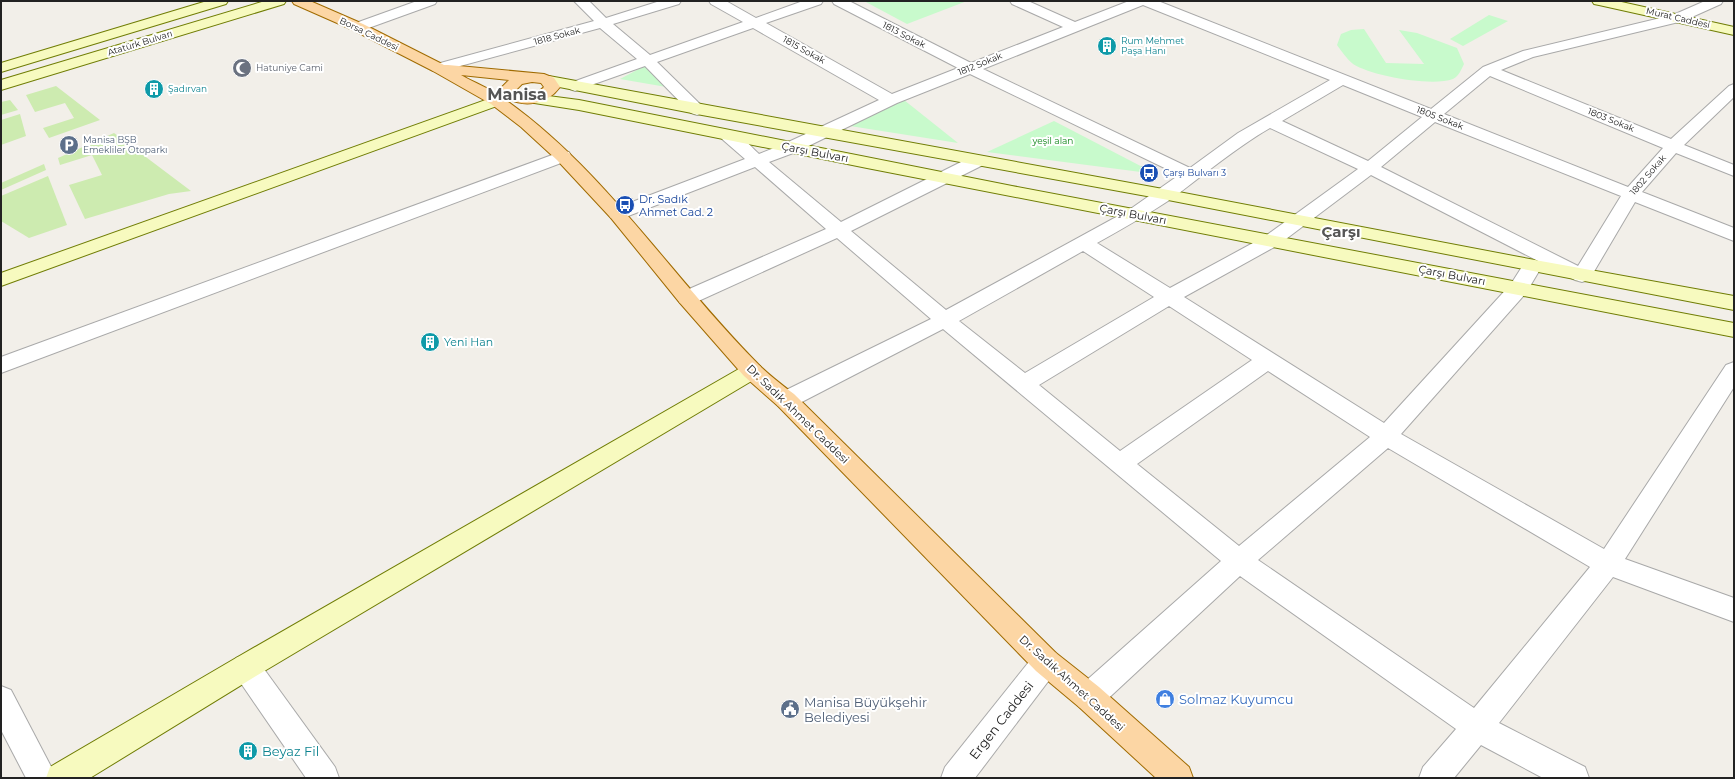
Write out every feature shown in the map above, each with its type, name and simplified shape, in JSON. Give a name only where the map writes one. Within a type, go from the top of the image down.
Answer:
[{"type":"main road","name":"Borsa Caddesi","points":[[300,1],[358,27],[438,68]]},
{"type":"main road","points":[[438,68],[531,78],[549,81],[552,87],[550,91],[540,97],[504,98],[513,84],[531,78]]},
{"type":"main road","name":"Dr. Sadık Ahmet Caddesi","points":[[438,68],[504,98],[527,124],[563,156],[617,214],[687,298],[752,371],[786,400],[1046,662],[1088,697],[1178,778]]},
{"type":"street","name":"Atatürk Bulvarı","points":[[1,68],[221,1]]},
{"type":"street","name":"Atatürk Bulvarı","points":[[1,85],[279,1]]},
{"type":"street","points":[[358,27],[430,1]]},
{"type":"street","points":[[581,1],[603,23],[648,61],[697,110]]},
{"type":"street","name":"1818 Sokak","points":[[438,68],[603,23],[674,1]]},
{"type":"street","name":"1815 Sokak","points":[[716,1],[891,100]]},
{"type":"street","points":[[575,86],[816,1]]},
{"type":"street","name":"1813 Sokak","points":[[839,1],[969,68],[1190,174]]},
{"type":"street","points":[[1017,1],[1074,26]]},
{"type":"street","name":"1812 Sokak","points":[[617,214],[790,148],[891,100],[1074,26],[1141,1]]},
{"type":"street","name":"1805 Sokak","points":[[1146,1],[1341,80],[1434,115],[1734,235]]},
{"type":"street","name":"Murat Caddesi","points":[[1599,1],[1734,31]]},
{"type":"street","points":[[1024,384],[1169,297],[1272,241],[1370,168],[1488,70],[1528,54],[1678,18],[1716,1]]},
{"type":"street","name":"1803 Sokak","points":[[1488,70],[1734,171]]},
{"type":"street","points":[[786,400],[945,320],[1135,214],[1164,195],[1190,174],[1244,136],[1341,80]]},
{"type":"street","name":"Çarşı Bulvarı","points":[[549,81],[697,110],[1164,195],[1582,276],[1734,303]]},
{"type":"street","name":"1802 Sokak","points":[[1582,276],[1631,194],[1674,146],[1734,89]]},
{"type":"street","points":[[1,280],[504,98]]},
{"type":"street","name":"Çarşı Bulvarı","points":[[533,98],[579,105],[728,136],[1734,330]]},
{"type":"street","points":[[527,124],[527,117],[535,109],[558,102]]},
{"type":"street","points":[[1269,122],[1370,168],[1582,276]]},
{"type":"street","points":[[728,136],[945,320],[1239,561],[1477,728],[1574,778]]},
{"type":"street","points":[[1,365],[563,156]]},
{"type":"street","points":[[687,298],[839,230],[977,161]]},
{"type":"street","points":[[1083,242],[1386,436],[1608,564],[1734,610]]},
{"type":"street","points":[[1088,697],[1239,561],[1386,436],[1519,288],[1532,266]]},
{"type":"street","points":[[1120,463],[1268,360]]},
{"type":"street","points":[[1434,778],[1477,728],[1608,564],[1734,370]]},
{"type":"street","points":[[61,778],[246,667],[752,371]]},
{"type":"street","name":"Ergen Caddesi","points":[[956,778],[1046,662]]},
{"type":"street","points":[[246,667],[324,778]]},
{"type":"street","points":[[1,700],[42,778]]},
{"type":"green space","points":[[864,1],[967,1],[907,24]]},
{"type":"green space","points":[[1489,15],[1508,21],[1463,46],[1450,39]]},
{"type":"green space","points":[[1364,29],[1386,63],[1424,64],[1399,30],[1417,33],[1457,48],[1464,64],[1455,78],[1443,81],[1417,81],[1374,73],[1353,64],[1337,45],[1341,34],[1351,30]]},
{"type":"green space","points":[[650,63],[672,88],[620,79]]},
{"type":"green space","points":[[56,86],[100,120],[49,138],[43,128],[74,118],[65,103],[35,112],[26,95]]},
{"type":"green space","points":[[10,100],[18,110],[1,115],[1,102]]},
{"type":"green space","points":[[904,100],[958,143],[850,126]]},
{"type":"green space","points":[[20,114],[26,136],[1,145],[1,120]]},
{"type":"green space","name":"yeşil alan","points":[[1054,121],[1156,174],[987,152]]},
{"type":"green space","points":[[114,133],[191,191],[169,194],[85,219],[69,185],[102,175],[92,155],[60,165],[58,158]]},
{"type":"green space","points":[[44,164],[46,170],[1,190],[1,183]]},
{"type":"green space","points":[[48,176],[67,225],[29,238],[1,221],[1,196]]},
{"type":"place","name":"Rum Mehmet Paşa Hanı","points":[[1107,46]]},
{"type":"place","name":"Hatuniye Cami","points":[[242,68]]},
{"type":"place","name":"Şadırvan","points":[[154,89]]},
{"type":"place","name":"Manisa BŞB Emekliler Otoparkı","points":[[69,145]]},
{"type":"place","name":"Çarşı Bulvarı 3","points":[[1149,173]]},
{"type":"place","name":"Dr. Sadık Ahmet Cad. 2","points":[[625,205]]},
{"type":"place","name":"Yeni Han","points":[[430,342]]},
{"type":"place","name":"Solmaz Kuyumcu","points":[[1165,699]]},
{"type":"place","name":"Manisa Büyükşehir Belediyesi","points":[[790,709]]},
{"type":"place","name":"Beyaz Fil","points":[[248,751]]},
{"type":"district","name":"Manisa","points":[[517,94]]},
{"type":"district","name":"Çarşı","points":[[1341,232]]}]
